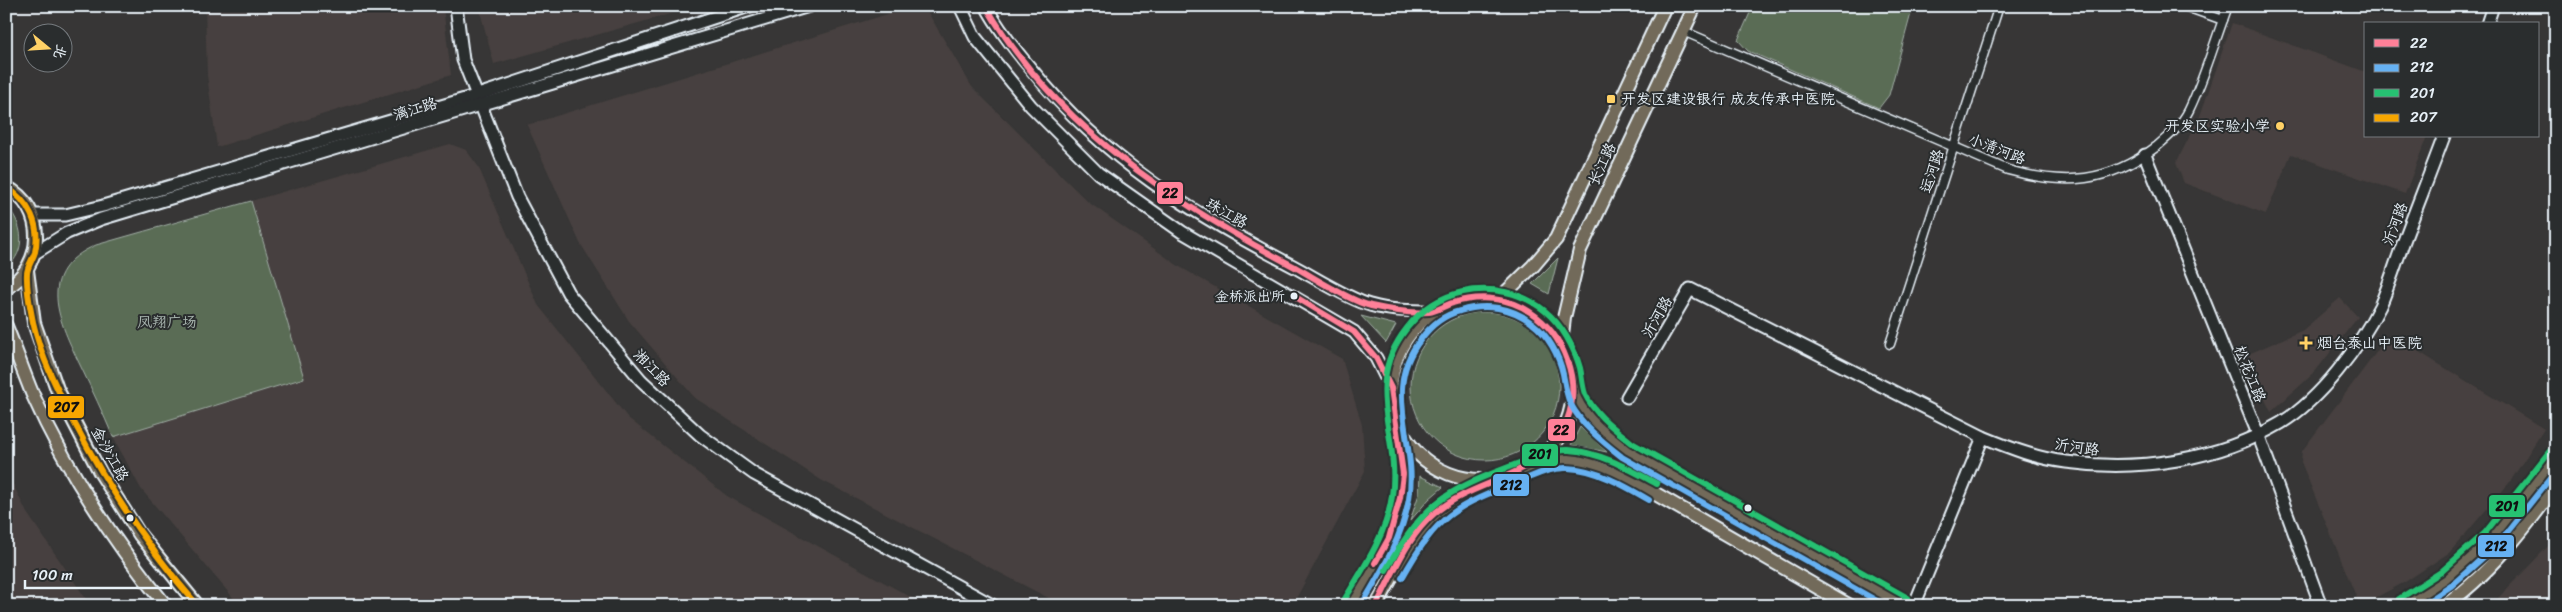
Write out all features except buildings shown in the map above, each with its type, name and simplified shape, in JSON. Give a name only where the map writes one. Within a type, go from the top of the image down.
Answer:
[{"type":"main road","name":"湘江路","points":[[456,6],[464,60],[478,101],[517,197],[568,293],[641,380],[700,435],[754,474],[994,606]]},
{"type":"main road","name":"漓江路","points":[[35,253],[67,233],[101,219],[478,101],[749,6]]},
{"type":"main road","name":"漓江路","points":[[33,215],[65,215],[103,206],[809,6]]},
{"type":"main road","points":[[960,6],[975,37],[1032,106],[1098,172],[1182,232],[1354,332],[1376,358],[1391,388]]},
{"type":"main road","name":"珠江路","points":[[986,6],[998,29],[1071,115],[1115,156],[1149,182],[1260,249],[1367,305],[1397,311],[1434,311]]},
{"type":"main road","name":"长江路","points":[[1499,299],[1533,266],[1556,238],[1665,6]]},
{"type":"main road","name":"长江路","points":[[1561,343],[1564,318],[1580,250],[1695,6]]},
{"type":"main road","points":[[2488,22],[2493,6]]},
{"type":"main road","name":"沂河路","points":[[1627,397],[1690,289],[1983,437],[2015,450],[2064,462],[2109,466],[2168,460],[2217,452],[2282,422],[2312,397],[2348,358],[2380,306],[2443,138]]},
{"type":"main road","name":"松花江路","points":[[2145,155],[2258,434],[2322,606]]},
{"type":"main road","points":[[6,187],[24,201],[33,215],[37,234],[35,253],[27,270],[14,284],[6,288]]},
{"type":"main road","name":"金沙江路","points":[[27,270],[34,323],[61,398],[100,472],[140,535],[198,606]]},
{"type":"main road","points":[[1351,606],[1389,538],[1400,498],[1403,474],[1391,388],[1393,368],[1406,339],[1434,311],[1467,299],[1499,299],[1528,310],[1540,319],[1561,343],[1572,373],[1574,388],[1572,406],[1564,430],[1553,447],[1532,466]]},
{"type":"main road","points":[[6,326],[32,394],[64,457],[97,513],[166,606]]},
{"type":"main road","points":[[1574,388],[1594,423],[1626,450],[1904,606]]},
{"type":"main road","points":[[1396,418],[1405,438],[1417,454],[1442,472],[1478,481],[1498,479]]},
{"type":"main road","points":[[1914,606],[1983,437]]},
{"type":"main road","points":[[2404,606],[2446,579],[2491,539],[2556,457]]},
{"type":"main road","points":[[1376,606],[1409,547],[1422,527],[1436,511],[1467,491],[1517,474],[1532,466],[1554,459],[1576,459],[1635,482],[1850,606]]},
{"type":"main road","points":[[2444,606],[2493,562],[2536,512],[2556,485]]},
{"type":"street","name":"运河路","points":[[1890,344],[1999,6]]},
{"type":"street","points":[[2184,6],[2223,20]]},
{"type":"street","name":"小清河路","points":[[1683,31],[2008,170],[2038,179],[2069,180],[2101,176],[2123,168],[2145,155],[2174,133],[2188,111],[2228,6]]},
{"type":"shaded area","points":[[205,6],[443,6],[451,75],[217,147],[207,75]]},
{"type":"shaded area","points":[[480,6],[698,6],[494,64]]},
{"type":"shaded area","points":[[914,6],[924,6],[972,87],[1088,202],[1180,267],[1342,359],[1362,425],[1365,471],[1292,606],[1064,606],[821,480],[695,398],[629,321],[580,243],[527,125]]},
{"type":"shaded area","name":"开发区实验小学","points":[[2232,23],[2364,71],[2364,138],[2426,138],[2405,194],[2291,154],[2266,214],[2184,183],[2176,163],[2200,116]]},
{"type":"shaded area","points":[[450,144],[466,150],[478,166],[538,305],[628,418],[727,496],[927,606],[240,606],[141,489],[113,437],[303,378],[251,201]]},
{"type":"shaded area","name":"烟台泰山中医院","points":[[2340,298],[2358,317],[2314,373],[2271,412],[2244,356],[2303,330]]},
{"type":"shaded area","points":[[2390,334],[2544,429],[2510,482],[2450,552],[2405,582],[2360,606],[2301,462],[2302,451]]},
{"type":"shaded area","points":[[6,470],[27,513],[91,606],[6,606]]},
{"type":"shaded area","points":[[2556,538],[2556,606],[2491,606],[2500,596]]},
{"type":"green space","points":[[1753,6],[1913,6],[1889,95],[1879,108],[1748,51],[1738,40]]},
{"type":"green space","name":"凤翔广场","points":[[251,201],[304,378],[113,437],[65,332],[60,315],[57,299],[58,283],[64,269],[77,256],[96,245]]},
{"type":"green space","points":[[6,205],[16,220],[21,237],[18,254],[6,268]]},
{"type":"green space","points":[[1558,258],[1549,294],[1532,284]]},
{"type":"green space","points":[[1485,312],[1513,317],[1538,333],[1554,358],[1559,386],[1554,414],[1538,439],[1513,455],[1485,460],[1457,455],[1432,439],[1416,414],[1411,386],[1416,358],[1432,333],[1457,317]]},
{"type":"green space","points":[[1361,316],[1396,325],[1386,343]]},
{"type":"green space","points":[[1580,427],[1607,452],[1571,445]]},
{"type":"green space","points":[[1420,476],[1443,487],[1429,499],[1410,521],[1419,494]]},
{"type":"transit line","name":"22","points":[[986,6],[1014,49],[1047,89],[1082,125],[1121,158],[1163,189],[1206,217],[1343,294],[1371,306],[1400,311],[1422,312],[1432,311],[1463,300],[1483,298],[1503,300],[1521,307],[1542,321],[1561,346],[1571,375],[1572,390],[1567,420],[1556,440],[1543,455],[1527,466],[1453,500],[1436,512],[1417,532],[1409,544],[1376,606]]},
{"type":"transit line","name":"207","points":[[6,187],[21,199],[35,223],[35,252],[27,273],[28,298],[36,335],[56,387],[88,448],[116,495],[163,563],[198,606]]},
{"type":"transit line","name":"201","points":[[1343,602],[1380,538],[1392,496],[1392,451],[1384,390],[1387,370],[1394,349],[1412,321],[1425,310],[1447,297],[1474,290],[1506,292],[1526,299],[1545,311],[1567,337],[1580,368],[1583,387],[1589,402],[1606,421],[1632,443],[1908,598]]},
{"type":"transit line","name":"22","points":[[1294,296],[1354,332],[1376,358],[1391,388],[1403,474],[1400,498],[1389,538],[1375,563]]},
{"type":"transit line","name":"212","points":[[1361,606],[1396,541],[1406,514],[1409,499],[1411,478],[1402,397],[1403,378],[1409,358],[1425,334],[1443,318],[1454,313],[1479,307],[1498,308],[1516,313],[1543,333],[1559,360],[1570,403],[1575,411],[1593,433],[1622,457],[1886,606]]},
{"type":"transit line","name":"201","points":[[1386,570],[1412,529],[1438,502],[1470,483],[1541,454],[1562,450],[1581,451],[1615,462],[1657,484]]},
{"type":"transit line","name":"201","points":[[2399,599],[2441,572],[2485,533],[2549,452]]},
{"type":"transit line","name":"212","points":[[1402,578],[1426,540],[1450,515],[1479,498],[1544,472],[1562,468],[1589,471],[1620,484],[1649,500]]},
{"type":"transit line","name":"212","points":[[2421,606],[2451,586],[2497,545],[2556,471]]},
{"type":"place","name":"开发区建设银行 成友传承中医院","points":[[1611,99]]},
{"type":"place","name":"开发区实验小学","points":[[2280,126]]},
{"type":"place","name":"金桥派出所","points":[[1294,296]]},
{"type":"place","name":"烟台泰山中医院","points":[[2306,343]]}]
